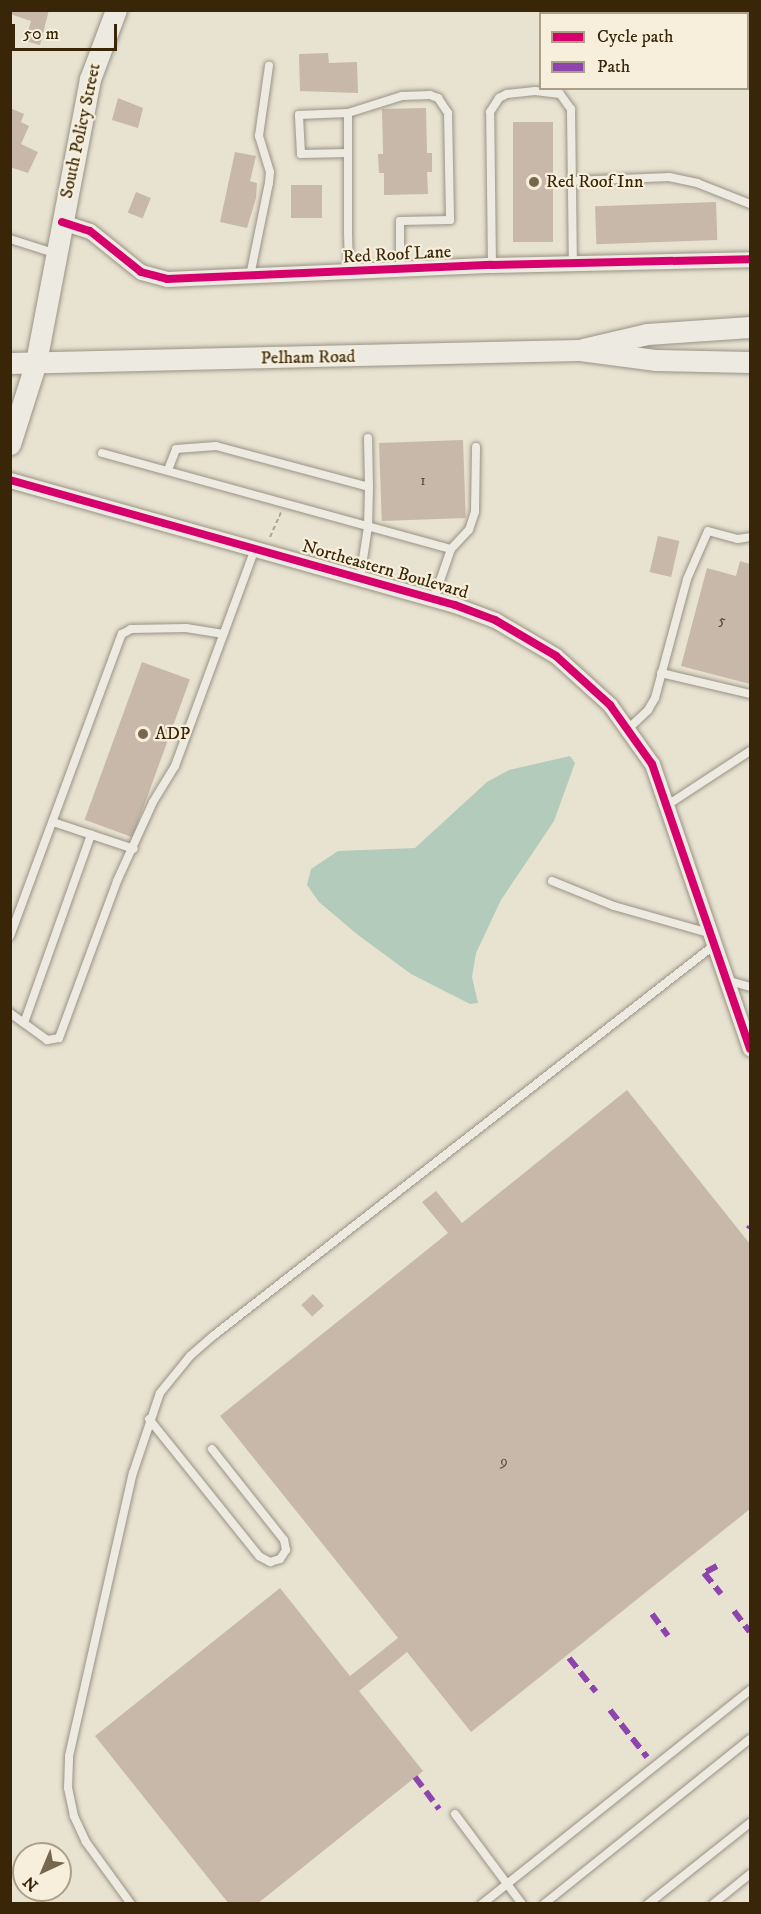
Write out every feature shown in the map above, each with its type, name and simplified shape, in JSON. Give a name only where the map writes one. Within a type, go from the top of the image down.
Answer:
[{"type":"main road","name":"South Policy Street","points":[[10,444],[36,362],[90,79],[116,10]]},
{"type":"main road","name":"Pelham Road","points":[[580,350],[647,334],[750,327]]},
{"type":"main road","name":"Pelham Road","points":[[10,363],[580,350],[647,359],[750,362]]},
{"type":"street","name":"Red Roof Lane","points":[[62,222],[90,231],[132,266],[153,276],[185,280],[492,265],[750,259]]},
{"type":"street","name":"Northeastern Boulevard","points":[[10,480],[434,598],[476,612],[537,644],[592,686],[629,728],[652,764],[669,804],[724,980],[750,1049]]},
{"type":"lane","points":[[250,276],[270,172],[259,136],[269,66]]},
{"type":"lane","points":[[492,265],[490,112],[499,98],[551,92],[567,100],[572,118],[573,264]]},
{"type":"lane","points":[[348,153],[301,154],[299,115],[348,113],[402,96],[430,95],[444,105],[448,113],[450,220],[400,221],[400,270]]},
{"type":"lane","points":[[348,113],[349,272]]},
{"type":"lane","points":[[573,181],[669,177],[697,183],[750,204]]},
{"type":"lane","points":[[10,239],[56,253]]},
{"type":"lane","points":[[360,578],[368,527],[368,438]]},
{"type":"lane","points":[[168,470],[176,449],[216,446],[369,487]]},
{"type":"lane","points":[[434,598],[451,549],[461,542],[475,512],[476,447]]},
{"type":"lane","points":[[102,453],[451,549]]},
{"type":"lane","points":[[629,728],[652,704],[687,579],[708,531],[738,539],[750,537]]},
{"type":"lane","points":[[10,1013],[47,1040],[59,1038],[117,881],[134,849],[153,802],[175,766],[255,548]]},
{"type":"lane","points":[[10,936],[122,634],[131,629],[186,628],[224,634]]},
{"type":"lane","points":[[661,673],[750,694]]},
{"type":"lane","points":[[669,804],[750,751]]},
{"type":"lane","points":[[53,822],[134,849]]},
{"type":"lane","points":[[24,1023],[91,835]]},
{"type":"lane","points":[[552,881],[614,906],[711,939]]},
{"type":"lane","points":[[131,1904],[86,1842],[74,1815],[68,1788],[69,1756],[133,1473],[149,1419],[173,1374],[213,1336],[711,939]]},
{"type":"lane","points":[[724,980],[750,987]]},
{"type":"lane","points":[[149,1419],[259,1556],[270,1562],[280,1559],[285,1550],[284,1539],[212,1449]]},
{"type":"lane","points":[[482,1904],[750,1691]]},
{"type":"lane","points":[[544,1904],[750,1739]]},
{"type":"lane","points":[[455,1814],[522,1904]]},
{"type":"lane","points":[[648,1904],[750,1823]]},
{"type":"lane","points":[[713,1904],[750,1875]]},
{"type":"path","points":[[269,540],[276,526]]},
{"type":"shaded area","points":[[570,756],[575,763],[554,821],[501,900],[476,953],[472,977],[478,1003],[470,1004],[411,974],[358,935],[319,902],[307,885],[311,869],[338,851],[415,848],[487,782],[509,770]]},
{"type":"building","points":[[10,10],[49,10],[40,45],[25,41],[31,21],[10,14]]},
{"type":"building","points":[[328,53],[329,63],[357,62],[358,93],[300,91],[299,54]]},
{"type":"building","points":[[118,98],[143,108],[138,128],[112,120]]},
{"type":"building","points":[[10,108],[24,114],[21,122],[29,126],[21,144],[38,152],[28,173],[10,167]]},
{"type":"building","points":[[426,108],[427,153],[432,153],[432,172],[427,172],[428,194],[384,195],[384,173],[379,173],[378,154],[383,154],[382,109]]},
{"type":"building","name":"Red Roof Inn","points":[[513,122],[553,122],[553,242],[513,242]]},
{"type":"building","points":[[235,152],[256,156],[250,181],[257,183],[256,198],[247,228],[220,222]]},
{"type":"building","points":[[291,185],[322,185],[322,218],[291,218]]},
{"type":"building","points":[[136,192],[151,198],[143,218],[128,212]]},
{"type":"building","points":[[716,202],[717,240],[596,244],[595,206]]},
{"type":"building","points":[[463,440],[466,518],[382,521],[379,443]]},
{"type":"building","points":[[658,536],[679,541],[671,577],[650,572]]},
{"type":"building","points":[[740,561],[750,564],[750,684],[681,666],[707,568],[736,576]]},
{"type":"building","points":[[142,662],[190,679],[132,837],[85,820]]},
{"type":"building","points":[[627,1090],[750,1244],[750,1509],[471,1732],[407,1652],[359,1691],[423,1771],[257,1904],[229,1904],[95,1736],[280,1588],[350,1676],[398,1638],[220,1416],[448,1233],[422,1202],[436,1191],[462,1223]]},
{"type":"building","points":[[313,1294],[324,1306],[312,1317],[301,1305]]},
{"type":"marked path","points":[[717,1566],[704,1573],[721,1594]]},
{"type":"marked path","points":[[734,1611],[750,1632]]},
{"type":"marked path","points":[[652,1614],[668,1636]]},
{"type":"marked path","points":[[569,1658],[596,1692]]},
{"type":"marked path","points":[[610,1710],[647,1757]]},
{"type":"marked path","points":[[415,1777],[439,1809]]},
{"type":"cycle path","points":[[62,222],[90,231],[141,272],[167,279],[492,265],[750,259]]},
{"type":"cycle path","points":[[10,480],[455,605],[495,620],[556,656],[610,705],[652,764],[750,1049]]},
{"type":"place","name":"Red Roof Inn","points":[[534,182]]},
{"type":"place","name":"ADP","points":[[143,734]]}]
